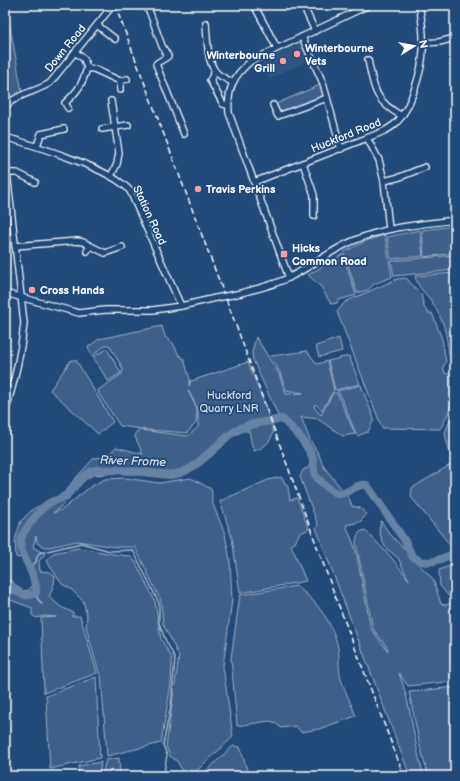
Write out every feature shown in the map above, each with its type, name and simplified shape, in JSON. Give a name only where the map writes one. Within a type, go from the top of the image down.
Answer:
[{"type":"street","points":[[145,5],[150,13],[162,46],[168,56],[165,60],[159,61],[156,64],[157,69],[184,134]]},
{"type":"street","points":[[254,5],[277,48]]},
{"type":"street","points":[[303,5],[315,30]]},
{"type":"street","points":[[290,278],[229,113],[229,94],[232,82],[240,70],[251,61],[369,5]]},
{"type":"street","name":"Huckford Road","points":[[254,182],[368,138],[397,123],[414,93],[423,53],[424,43],[419,5]]},
{"type":"street","name":"Down Road","points":[[5,107],[10,102],[50,83],[111,7]]},
{"type":"street","points":[[206,23],[210,61],[215,72],[232,82]]},
{"type":"street","points":[[97,25],[115,39]]},
{"type":"street","points":[[302,37],[323,83],[341,148]]},
{"type":"street","points":[[424,43],[439,42],[455,38]]},
{"type":"street","points":[[68,108],[65,103],[80,88],[87,68],[84,59],[75,52]]},
{"type":"street","points":[[368,60],[378,96],[390,110],[402,116]]},
{"type":"street","points":[[87,68],[94,69],[120,81],[127,79]]},
{"type":"street","points":[[215,72],[210,80],[223,104],[228,105]]},
{"type":"street","points":[[120,81],[120,90]]},
{"type":"street","points":[[273,105],[278,116],[327,98]]},
{"type":"street","points":[[111,102],[119,153],[117,164],[111,176]]},
{"type":"street","points":[[102,129],[128,126]]},
{"type":"street","points":[[37,146],[41,134],[54,129],[64,128]]},
{"type":"street","name":"Station Road","points":[[5,137],[37,146],[111,176],[125,184],[130,191],[181,306]]},
{"type":"street","points":[[368,138],[379,160],[384,181],[389,229]]},
{"type":"street","points":[[5,155],[6,176],[24,323],[23,339],[15,378],[5,413]]},
{"type":"street","points":[[303,163],[314,195],[313,213]]},
{"type":"street","points":[[384,181],[400,177],[425,167]]},
{"type":"street","points":[[6,176],[18,173],[35,182]]},
{"type":"street","points":[[5,293],[78,313],[105,310],[153,310],[181,306],[262,288],[290,278],[352,241],[389,229],[455,220]]},
{"type":"street","points":[[5,223],[12,222]]},
{"type":"street","points":[[15,246],[77,241],[83,242],[89,249],[105,253],[122,247]]},
{"type":"shaded area","points":[[298,42],[302,43],[308,57],[307,61],[269,79],[260,60]]},
{"type":"green space","points":[[7,10],[22,92],[5,101],[5,12]]},
{"type":"green space","points":[[320,85],[323,94],[322,97],[282,113],[276,105],[278,103]]},
{"type":"green space","points":[[454,226],[455,253],[424,257],[422,230]]},
{"type":"green space","points":[[420,230],[423,256],[391,259],[387,237]]},
{"type":"green space","points":[[385,235],[392,277],[374,284],[368,290],[357,293],[344,252],[368,240]]},
{"type":"green space","points":[[343,254],[356,295],[331,304],[321,287],[308,275]]},
{"type":"green space","points":[[455,255],[455,270],[394,276],[391,261]]},
{"type":"green space","points":[[455,273],[455,374],[452,368],[446,334],[442,321],[430,299],[419,286],[415,276]]},
{"type":"green space","points":[[406,278],[421,294],[424,307],[428,313],[432,313],[442,339],[446,362],[443,367],[445,373],[449,374],[452,381],[452,402],[440,429],[382,428],[337,312],[345,302],[397,279]]},
{"type":"green space","name":"Huckford Quarry LNR","points":[[162,326],[165,337],[173,343],[179,355],[184,359],[190,380],[189,386],[191,381],[248,362],[272,428],[273,432],[271,439],[264,446],[254,451],[249,431],[243,431],[226,440],[224,445],[201,465],[182,476],[171,478],[118,473],[93,475],[80,483],[66,502],[53,513],[63,509],[90,487],[105,479],[125,478],[159,483],[191,478],[211,489],[212,502],[225,534],[230,560],[232,600],[223,666],[233,737],[191,776],[189,776],[180,767],[177,761],[170,756],[166,746],[179,656],[163,624],[161,601],[135,547],[115,547],[77,541],[44,547],[37,543],[36,536],[33,547],[45,554],[39,561],[40,571],[50,572],[55,576],[54,584],[49,597],[61,607],[74,613],[71,616],[80,616],[97,673],[44,693],[41,618],[56,617],[45,616],[36,618],[32,615],[32,608],[5,598],[5,578],[23,591],[29,590],[32,586],[28,572],[33,569],[29,560],[16,557],[15,540],[21,521],[33,509],[64,494],[73,481],[94,458],[106,457],[116,447],[143,454],[135,437],[136,432],[139,430],[188,436],[198,427],[198,409],[188,390],[197,409],[196,423],[187,433],[120,426],[99,394],[98,390],[122,374],[123,369],[109,345],[106,345],[92,356],[88,347],[99,339]]},
{"type":"green space","points":[[256,337],[279,374],[286,394],[303,393],[286,390],[280,373],[271,356],[307,351],[317,364],[327,361],[334,390],[322,410],[315,404],[314,407],[321,415],[333,393],[337,393],[355,434],[343,436],[319,419],[301,417],[310,440],[324,467],[349,498],[352,506],[360,508],[367,514],[360,522],[346,525],[357,556],[371,629],[388,651],[387,647],[373,629],[356,543],[359,533],[365,530],[391,557],[409,580],[398,558],[386,548],[383,543],[379,531],[381,521],[389,533],[433,579],[441,604],[450,604],[452,600],[440,586],[439,570],[447,567],[455,568],[455,681],[408,686],[399,673],[407,698],[417,750],[424,776],[410,776],[316,528],[318,525],[300,477],[303,470],[309,466],[309,458],[298,440],[281,422],[253,360],[252,352]]},
{"type":"green space","points":[[339,338],[342,351],[319,357],[316,346]]},
{"type":"green space","points":[[107,349],[121,373],[108,381],[93,357]]},
{"type":"green space","points":[[349,356],[360,384],[335,390],[328,361]]},
{"type":"green space","points":[[71,360],[76,360],[113,422],[98,434],[50,390]]},
{"type":"green space","points":[[361,385],[374,419],[368,432],[357,436],[337,391]]},
{"type":"green space","points":[[455,406],[455,455],[449,452],[445,433]]},
{"type":"green space","points":[[455,462],[455,548],[451,546],[411,497],[412,488]]},
{"type":"green space","points":[[281,477],[288,487],[290,500],[297,498],[309,529],[299,534],[295,543],[291,545],[306,581],[240,593],[232,538],[220,501],[268,480]]},
{"type":"green space","points":[[78,548],[130,556],[135,561],[155,601],[161,639],[172,658],[171,684],[161,743],[107,756],[101,675],[99,673],[86,627],[87,616],[83,601],[71,589],[62,584],[47,560],[53,553]]},
{"type":"green space","points":[[296,586],[311,598],[328,621],[336,639],[341,679],[356,716],[319,729],[301,732],[296,726],[281,728],[274,722],[269,721],[237,726],[231,658],[240,595]]},
{"type":"green space","points":[[96,677],[100,758],[50,769],[46,696]]},
{"type":"green space","points":[[455,687],[455,776],[428,776],[409,692]]},
{"type":"green space","points":[[233,746],[240,747],[249,776],[201,776]]},
{"type":"green space","points":[[119,758],[120,776],[103,776],[106,760]]},
{"type":"green space","points":[[101,762],[99,776],[78,776],[79,766]]},
{"type":"waterway","name":"River Frome","points":[[5,584],[24,595],[32,595],[36,593],[34,579],[22,551],[22,535],[42,509],[49,503],[67,494],[88,473],[94,470],[131,471],[166,475],[180,473],[194,466],[228,436],[240,428],[252,424],[282,419],[302,439],[312,456],[315,475],[327,487],[340,494],[359,486],[367,485],[405,541],[412,556],[420,561],[428,562],[455,555]]},
{"type":"waterway","points":[[30,567],[36,562],[39,553],[81,543],[110,551],[133,550],[159,603],[159,623],[175,658],[171,705],[163,745],[167,755],[164,773],[165,776]]},
{"type":"waterway","points":[[34,594],[42,604]]},
{"type":"railway","points":[[115,5],[240,336],[334,593],[404,776]]},
{"type":"place","name":"Winterbourne Vets","points":[[297,54]]},
{"type":"place","name":"Winterbourne Grill","points":[[283,61]]},
{"type":"place","name":"Travis Perkins","points":[[198,189]]},
{"type":"place","name":"Hicks Common Road","points":[[284,254]]},
{"type":"place","name":"Cross Hands","points":[[32,290]]}]
